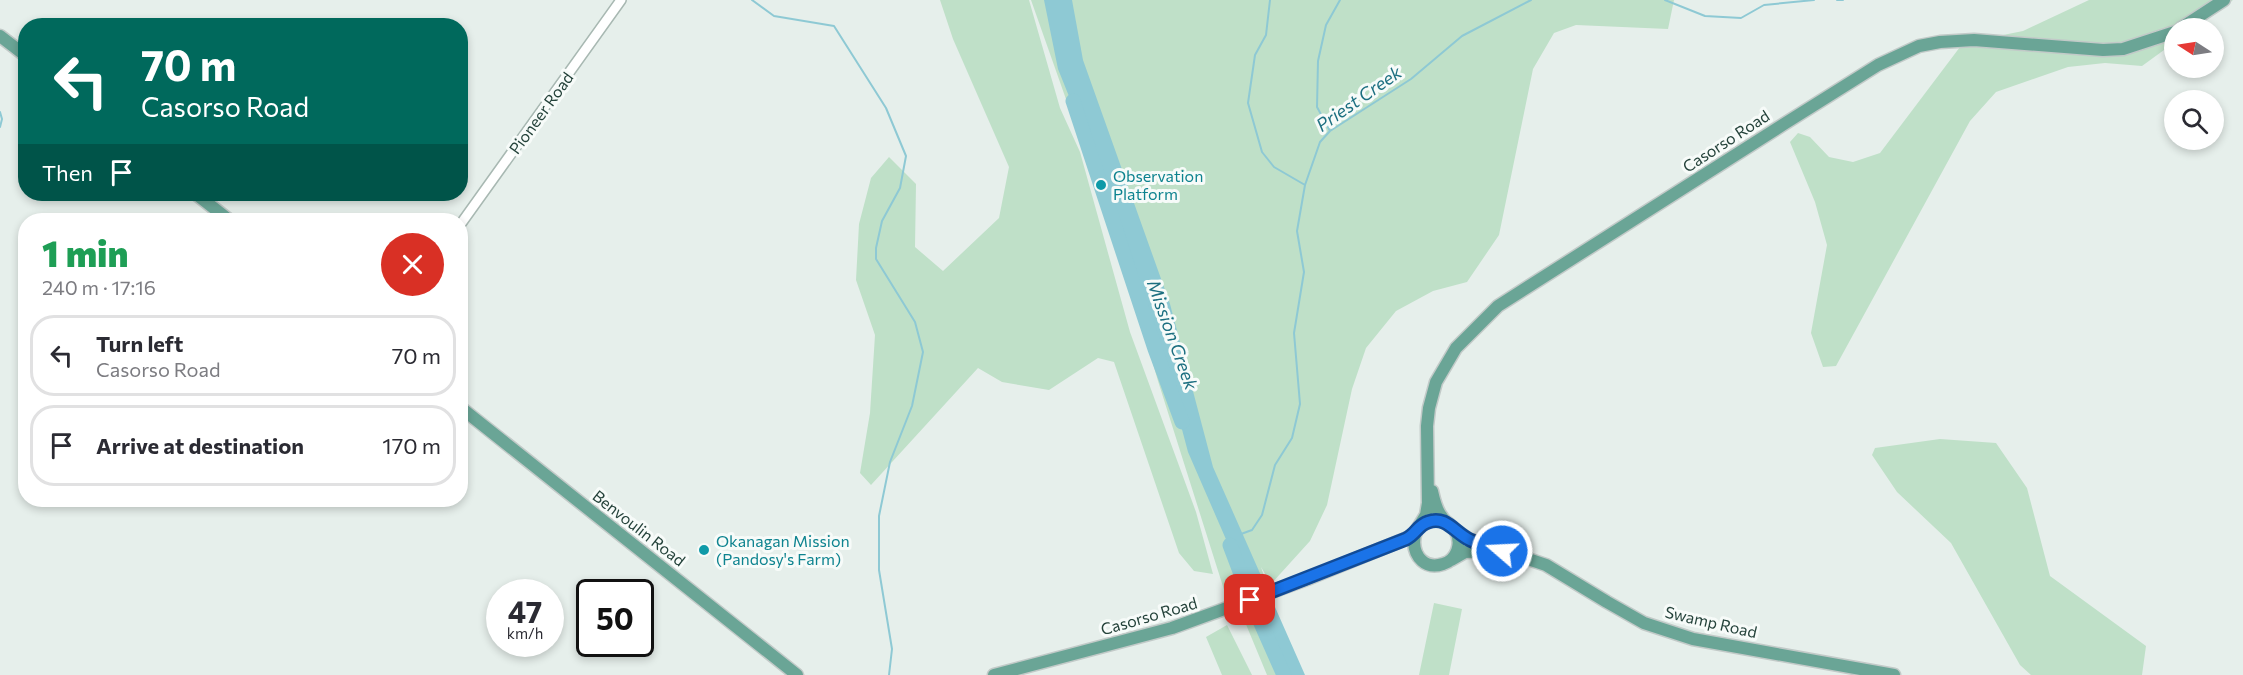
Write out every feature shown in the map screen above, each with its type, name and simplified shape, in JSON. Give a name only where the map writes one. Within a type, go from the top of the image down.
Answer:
[{"type":"main road","points":[[2196,18],[2224,0]]},
{"type":"main road","points":[[0,36],[18,50]]},
{"type":"main road","name":"Casorso Road","points":[[994,675],[1172,628],[1377,552],[1416,532],[1426,515],[1429,476],[1427,426],[1429,408],[1436,382],[1456,348],[1498,306],[1878,65],[1919,46],[1940,42],[1974,40],[2103,50],[2123,49],[2164,36]]},
{"type":"main road","points":[[205,201],[220,213]]},
{"type":"main road","name":"Benvoulin Road","points":[[468,413],[798,675]]},
{"type":"main road","name":"Casorso Road","points":[[1429,476],[1434,501],[1450,526]]},
{"type":"main road","points":[[1431,521],[1450,526],[1458,536],[1458,549],[1450,561],[1437,566],[1423,561],[1418,556],[1413,542],[1416,532],[1431,521]]},
{"type":"main road","name":"Swamp Road","points":[[1450,526],[1468,539],[1546,565],[1644,623],[1693,639],[1894,675]]},
{"type":"main road","name":"Casorso Road","points":[[1377,552],[1401,550],[1418,556]]},
{"type":"main road","name":"Swamp Road","points":[[1450,561],[1465,552],[1502,551]]},
{"type":"street","name":"Pioneer Road","points":[[468,214],[621,0]]},
{"type":"green space","points":[[940,0],[1029,0],[1060,108],[1080,152],[1130,332],[1196,512],[1213,574],[1194,571],[1179,553],[1114,362],[1098,358],[1049,390],[1002,382],[978,368],[871,485],[860,473],[870,413],[875,335],[856,280],[859,224],[871,178],[889,157],[916,184],[915,247],[943,271],[999,218],[1009,167],[953,39]]},
{"type":"green space","points":[[1031,0],[1674,0],[1668,29],[1576,25],[1554,33],[1533,69],[1499,235],[1467,282],[1433,291],[1396,311],[1366,348],[1352,389],[1327,505],[1310,541],[1271,584],[1261,567],[1266,582],[1226,596],[1158,381],[1104,194],[1067,102]]},
{"type":"green space","points":[[2089,0],[2233,0],[2208,18],[2164,18],[2164,50],[2142,66],[2105,63],[2068,67],[1996,92],[1970,121],[1836,366],[1823,367],[1811,333],[1827,245],[1815,202],[1790,142],[1798,133],[1810,137],[1829,157],[1853,162],[1880,153],[1963,43],[2023,31]]},
{"type":"green space","points":[[1940,439],[1996,443],[2027,488],[2050,576],[2146,646],[2142,675],[2031,675],[2020,665],[1951,543],[1897,492],[1872,455],[1875,448]]},
{"type":"green space","points":[[1434,603],[1462,609],[1449,675],[1419,675]]},
{"type":"green space","points":[[1269,612],[1297,675],[1267,675],[1245,622]]},
{"type":"green space","points":[[1227,625],[1252,675],[1222,675],[1206,637]]},
{"type":"water","name":"Mission Creek","points":[[1044,0],[1072,0],[1083,60],[1170,304],[1213,467],[1305,675],[1285,675],[1188,452],[1163,358],[1134,284],[1112,203],[1058,69]]},
{"type":"waterway","points":[[752,0],[774,16],[834,26],[886,108],[906,156],[900,188],[882,221],[876,248],[876,259],[915,322],[923,352],[912,406],[890,462],[879,516],[879,570],[892,649],[889,675]]},
{"type":"waterway","points":[[1270,0],[1266,35],[1255,55],[1248,103],[1262,152],[1274,167],[1305,185]]},
{"type":"waterway","points":[[1330,131],[1317,107],[1318,61],[1326,25],[1340,0]]},
{"type":"waterway","name":"Priest Creek","points":[[1241,534],[1252,530],[1262,515],[1275,465],[1292,438],[1300,404],[1294,333],[1304,272],[1297,231],[1305,185],[1320,142],[1330,131],[1411,79],[1462,36],[1531,0]]},
{"type":"waterway","name":"Priest Creek","points":[[1665,0],[1705,16],[1741,18],[1764,5],[1814,0]]},
{"type":"waterway","name":"Priest Creek","points":[[1837,0],[1843,0]]},
{"type":"waterway","name":"Mission Creek","points":[[1073,101],[1155,349],[1182,422]]},
{"type":"waterway","points":[[0,112],[2,119],[0,127]]},
{"type":"waterway","name":"Mission Creek","points":[[1230,545],[1252,603],[1284,675]]},
{"type":"place","name":"Observation Platform","points":[[1101,185]]},
{"type":"place","name":"Okanagan Mission (Pandosy's Farm)","points":[[704,550]]},
{"type":"route","points":[[1250,600],[1377,552],[1414,535],[1424,523],[1431,521],[1446,522],[1468,539],[1502,551]]}]
